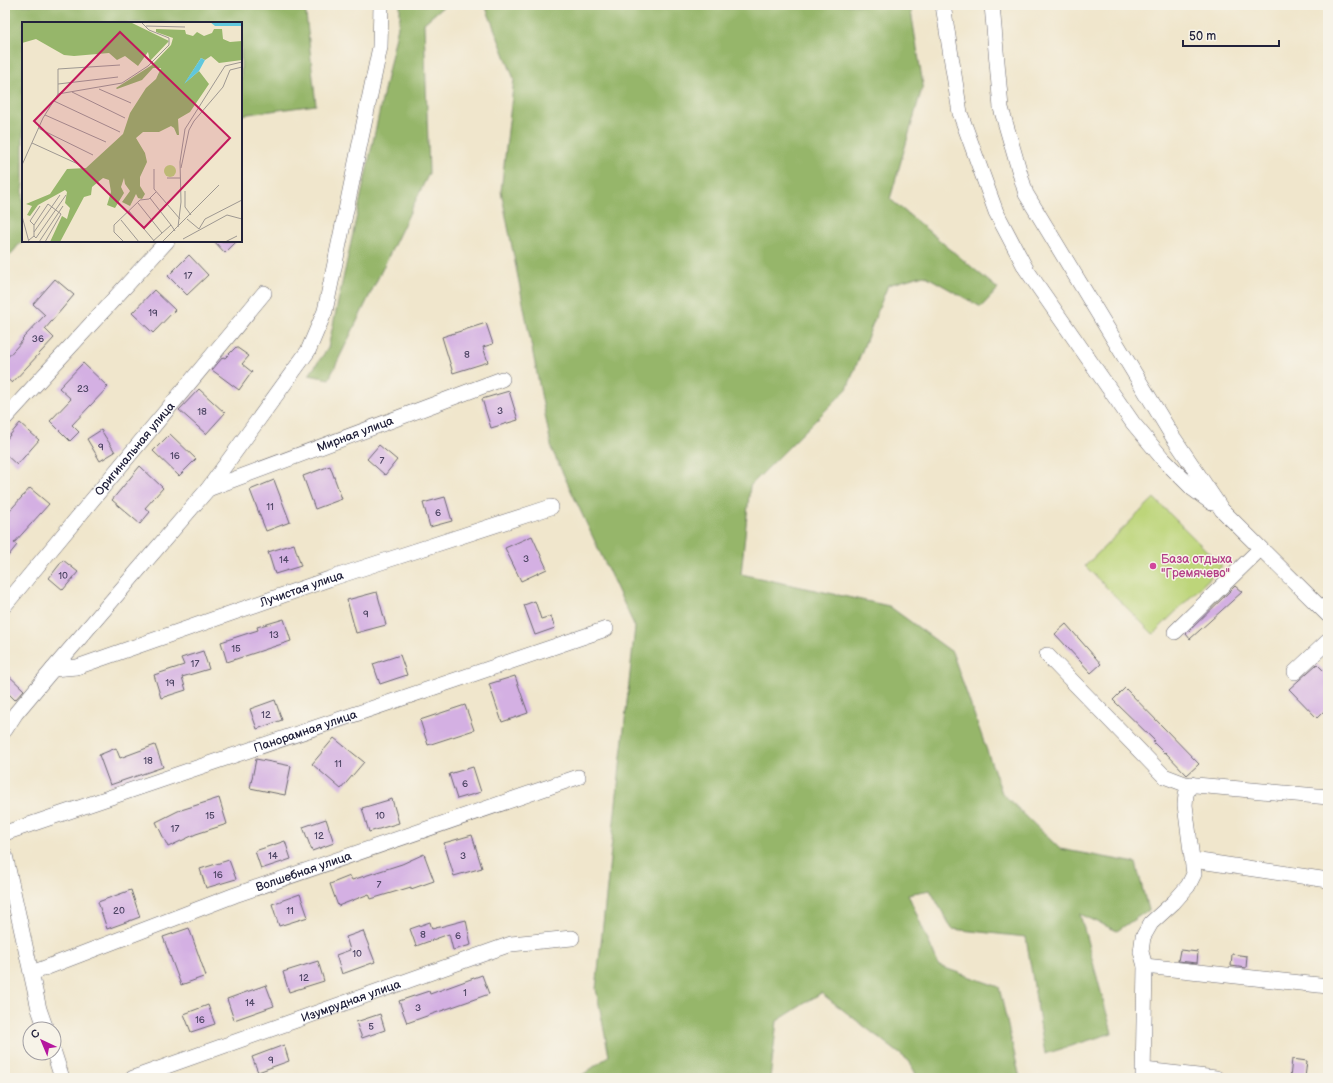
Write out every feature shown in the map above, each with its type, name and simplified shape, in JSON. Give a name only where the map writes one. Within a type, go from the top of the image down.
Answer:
[{"type":"street","points":[[5,730],[16,713],[53,669],[208,489],[308,351],[325,311],[380,47],[381,5]]},
{"type":"street","points":[[943,5],[960,113],[996,212],[1026,269],[1133,423],[1173,469],[1193,489],[1222,510],[1328,615]]},
{"type":"street","points":[[992,5],[1001,108],[1026,194],[1173,437],[1222,510]]},
{"type":"street","points":[[5,418],[166,242]]},
{"type":"street","name":"Оригинальная улица","points":[[5,605],[264,293]]},
{"type":"street","name":"Мирная улица","points":[[208,489],[502,379]]},
{"type":"street","name":"Лучистая улица","points":[[53,669],[77,667],[329,579],[551,507]]},
{"type":"street","points":[[1175,632],[1260,549]]},
{"type":"street","name":"Панорамная улица","points":[[5,833],[606,629]]},
{"type":"street","points":[[1295,672],[1328,641]]},
{"type":"street","points":[[1047,655],[1164,776],[1191,784],[1328,797]]},
{"type":"street","name":"Волшебная улица","points":[[32,973],[235,895],[578,777]]},
{"type":"street","points":[[1191,784],[1186,794],[1185,804],[1188,839],[1193,860],[1194,874],[1188,886],[1174,902],[1151,923],[1143,937],[1141,952],[1145,966],[1144,1074],[1216,1078]]},
{"type":"street","points":[[5,855],[39,1009],[43,1021]]},
{"type":"street","points":[[1193,860],[1328,880]]},
{"type":"street","name":"Изумрудная улица","points":[[133,1078],[511,944],[572,938]]},
{"type":"street","points":[[1145,966],[1328,986]]},
{"type":"street","points":[[57,1061],[62,1078]]},
{"type":"green space","points":[[5,5],[305,5],[316,105],[242,115],[242,22],[22,22],[22,241],[5,261]]},
{"type":"green space","points":[[400,5],[445,5],[424,23],[429,173],[329,379],[309,375],[328,348],[400,17]]},
{"type":"green space","points":[[485,5],[910,5],[923,85],[890,199],[998,289],[981,307],[924,275],[888,285],[847,389],[750,486],[741,574],[889,606],[952,652],[1002,793],[1060,849],[1136,863],[1148,910],[1117,931],[1080,914],[1112,1033],[1045,1054],[1026,937],[952,929],[930,890],[908,894],[939,966],[999,987],[1020,1078],[918,1078],[909,1061],[821,993],[777,1021],[770,1078],[578,1078],[609,1056],[596,989],[635,627],[552,450],[501,191],[514,79]]},
{"type":"green space","points":[[1154,498],[1222,566],[1153,634],[1085,566]]},
{"type":"building","points":[[215,242],[236,242],[225,253]]},
{"type":"building","points":[[189,255],[208,275],[187,295],[168,276]]},
{"type":"building","points":[[55,279],[74,295],[45,329],[54,338],[12,383],[5,377],[5,360],[23,340],[22,339],[45,315],[33,304]]},
{"type":"building","points":[[154,290],[175,310],[153,333],[132,313]]},
{"type":"building","points":[[486,323],[493,344],[483,347],[488,362],[453,373],[442,337]]},
{"type":"building","points":[[236,347],[249,356],[242,364],[252,372],[239,390],[212,370],[223,357],[225,358]]},
{"type":"building","points":[[83,363],[108,387],[72,425],[79,432],[70,441],[50,421],[71,399],[59,388]]},
{"type":"building","points":[[199,389],[225,413],[206,434],[179,410]]},
{"type":"building","points":[[509,391],[518,420],[491,428],[482,399]]},
{"type":"building","points":[[20,423],[39,440],[17,465],[5,454],[5,441]]},
{"type":"building","points":[[101,430],[115,452],[100,461],[87,439]]},
{"type":"building","points":[[170,434],[196,459],[179,476],[153,451]]},
{"type":"building","points":[[379,445],[397,460],[385,475],[367,459]]},
{"type":"building","points":[[140,466],[163,488],[145,508],[150,512],[140,524],[112,500]]},
{"type":"building","points":[[330,466],[342,499],[315,509],[303,476]]},
{"type":"building","points":[[274,480],[290,522],[266,531],[250,490]]},
{"type":"building","points":[[30,488],[49,504],[14,543],[17,545],[5,560],[5,516]]},
{"type":"building","points":[[445,497],[452,521],[430,527],[423,503]]},
{"type":"building","points":[[532,536],[547,569],[521,581],[505,548]]},
{"type":"building","points":[[294,544],[301,566],[275,574],[268,552]]},
{"type":"building","points":[[63,560],[78,572],[63,590],[49,578]]},
{"type":"building","points":[[1235,586],[1242,592],[1190,639],[1186,634]]},
{"type":"building","points":[[377,592],[386,625],[356,633],[347,600]]},
{"type":"building","points":[[535,601],[541,619],[551,616],[555,628],[535,635],[524,605]]},
{"type":"building","points":[[284,619],[291,641],[227,662],[221,642],[258,630],[257,627]]},
{"type":"building","points":[[1066,624],[1101,664],[1091,673],[1055,634]]},
{"type":"building","points":[[203,651],[209,669],[182,677],[186,690],[161,698],[154,675],[184,665],[181,658]]},
{"type":"building","points":[[400,655],[407,675],[380,684],[373,664]]},
{"type":"building","points":[[1317,664],[1328,675],[1328,707],[1317,718],[1289,689]]},
{"type":"building","points":[[5,672],[24,690],[15,700],[5,690]]},
{"type":"building","points":[[515,676],[528,713],[502,722],[489,684]]},
{"type":"building","points":[[1125,688],[1199,764],[1187,775],[1113,700]]},
{"type":"building","points":[[275,700],[282,720],[257,729],[250,709]]},
{"type":"building","points":[[465,705],[474,730],[428,745],[420,720]]},
{"type":"building","points":[[334,738],[364,762],[341,789],[312,764]]},
{"type":"building","points":[[155,745],[163,767],[110,785],[99,755],[116,748],[120,758]]},
{"type":"building","points":[[256,759],[291,766],[285,795],[250,788]]},
{"type":"building","points":[[473,767],[481,792],[457,799],[449,774]]},
{"type":"building","points":[[219,798],[227,824],[196,834],[168,847],[156,822],[178,811]]},
{"type":"building","points":[[392,799],[399,823],[369,832],[362,808]]},
{"type":"building","points":[[326,819],[334,843],[312,851],[303,827]]},
{"type":"building","points":[[472,835],[482,868],[454,876],[444,843]]},
{"type":"building","points":[[285,841],[291,859],[261,869],[255,851]]},
{"type":"building","points":[[424,854],[434,881],[411,889],[411,887],[371,899],[369,894],[338,906],[330,884],[350,876],[352,880],[402,864]]},
{"type":"building","points":[[229,860],[236,879],[206,888],[200,869]]},
{"type":"building","points":[[131,890],[140,917],[107,929],[98,902]]},
{"type":"building","points":[[300,894],[308,917],[279,926],[272,904]]},
{"type":"building","points":[[466,920],[471,945],[453,950],[449,934],[416,946],[410,929],[430,922],[432,929]]},
{"type":"building","points":[[189,928],[206,976],[181,985],[163,937]]},
{"type":"building","points":[[363,931],[375,962],[342,974],[336,955],[350,950],[346,937]]},
{"type":"building","points":[[1180,950],[1198,952],[1197,963],[1178,961]]},
{"type":"building","points":[[1232,954],[1247,956],[1246,968],[1231,966]]},
{"type":"building","points":[[318,961],[324,981],[289,992],[283,972]]},
{"type":"building","points":[[482,975],[489,994],[407,1023],[399,1001],[429,991],[430,994]]},
{"type":"building","points":[[266,985],[274,1006],[234,1020],[227,999]]},
{"type":"building","points":[[208,1005],[215,1024],[191,1032],[184,1014]]},
{"type":"building","points":[[380,1014],[385,1030],[362,1038],[356,1022]]},
{"type":"building","points":[[284,1045],[289,1061],[258,1072],[252,1057]]},
{"type":"building","points":[[1292,1059],[1307,1061],[1305,1078],[1290,1078]]},
{"type":"place","name":"База отдыха \"Гремячево\"","points":[[1153,566]]}]
